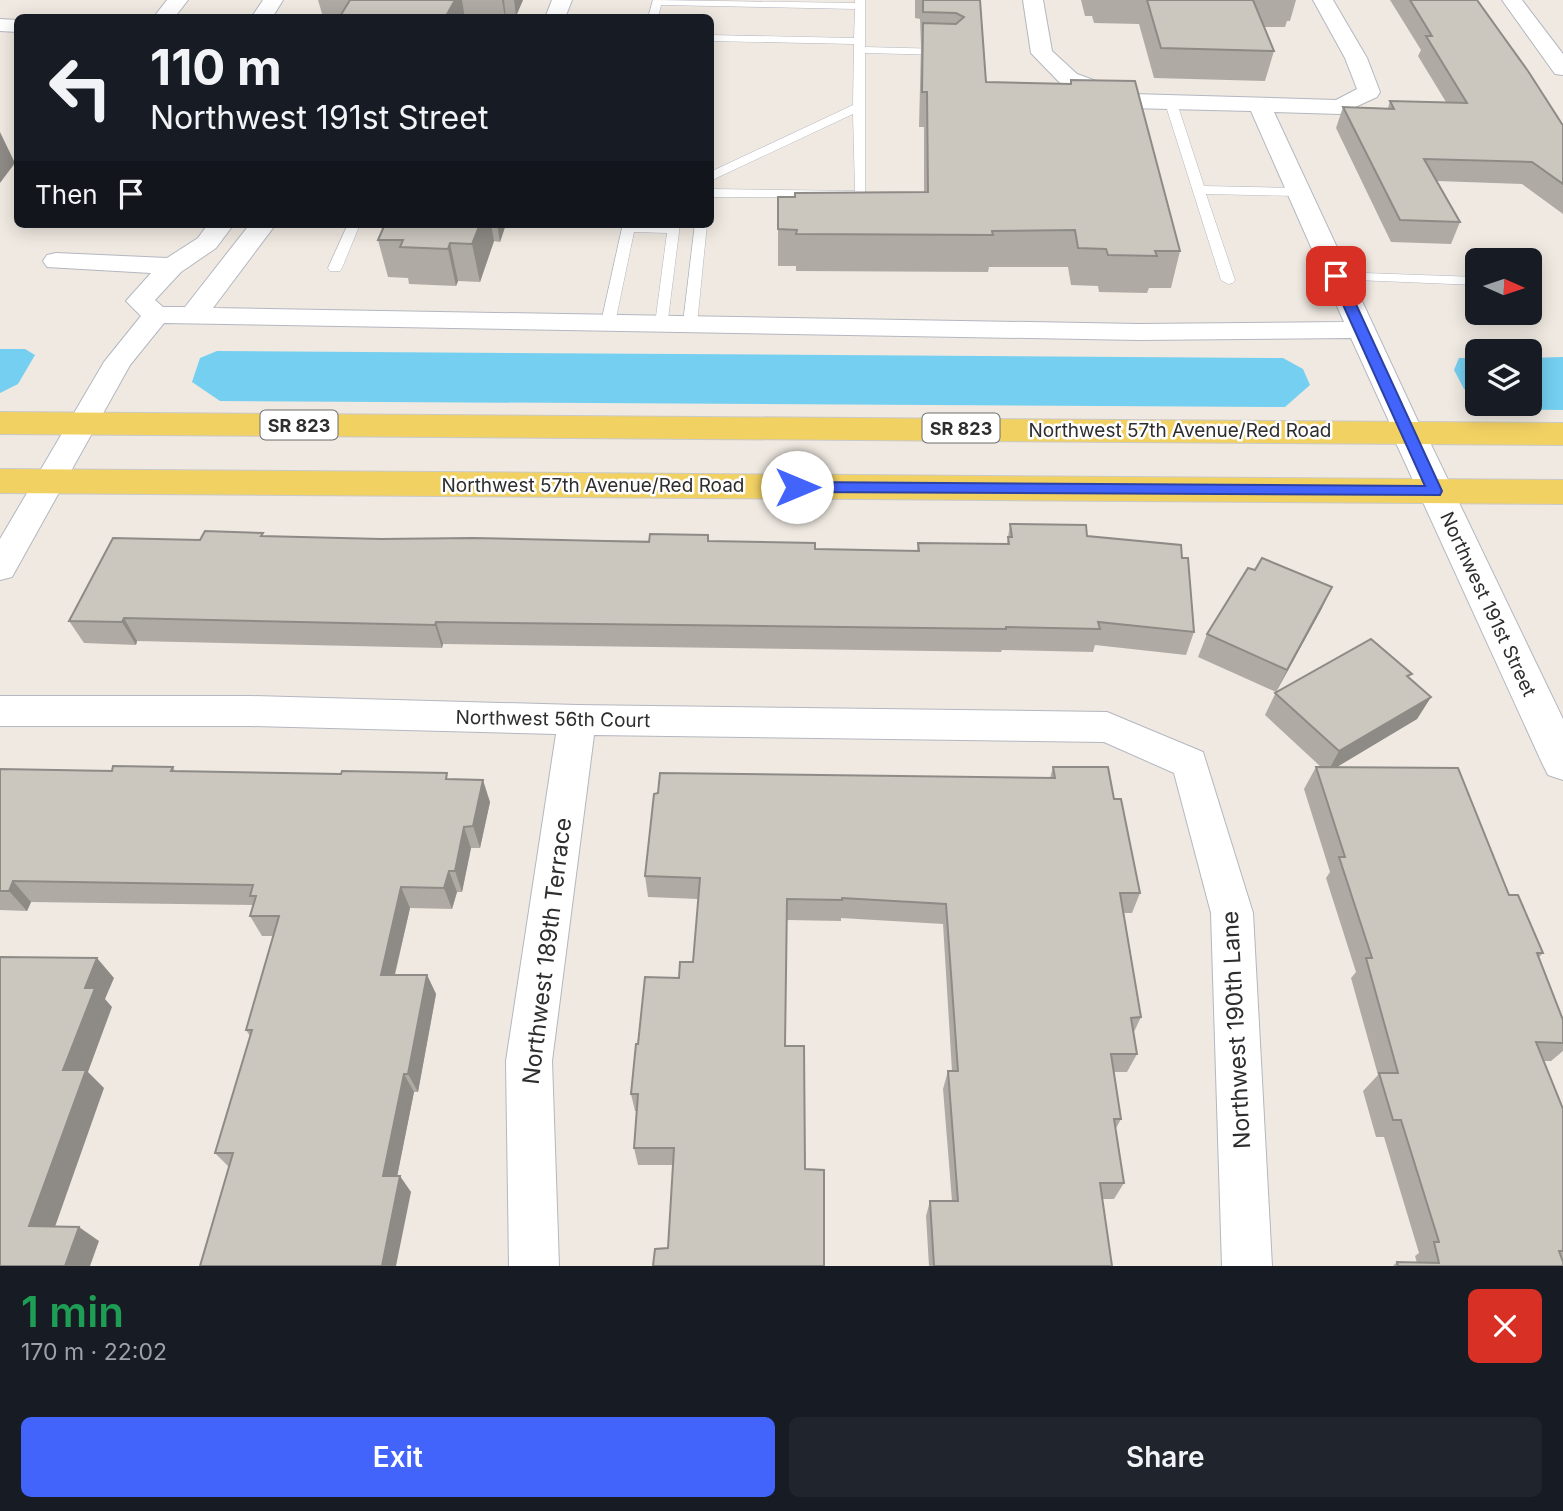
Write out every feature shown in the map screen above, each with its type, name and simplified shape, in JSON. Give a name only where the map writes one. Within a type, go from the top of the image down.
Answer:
[{"type":"main road","name":"Northwest 57th Avenue/Red Road","points":[[0,423],[1563,434]]},
{"type":"main road","name":"Northwest 57th Avenue/Red Road","points":[[0,481],[1563,492]]},
{"type":"street","points":[[166,14],[178,0]]},
{"type":"street","points":[[1033,0],[1041,53],[1069,79],[1129,101],[1260,107],[1340,107],[1369,92],[1356,58],[1323,0]]},
{"type":"street","points":[[1512,0],[1563,69]]},
{"type":"street","name":"Northwest 191st Street","points":[[1260,107],[1435,491],[1563,762]]},
{"type":"street","points":[[218,228],[206,243],[172,267],[140,301],[156,315],[1139,332],[1361,330]]},
{"type":"street","points":[[193,315],[260,228]]},
{"type":"street","points":[[56,261],[172,267]]},
{"type":"street","points":[[0,568],[118,362],[156,315]]},
{"type":"street","name":"Northwest 56th Court","points":[[0,711],[250,710],[577,720],[1107,727]]},
{"type":"street","name":"Northwest 189th Terrace","points":[[534,1266],[529,1061],[577,720]]},
{"type":"street","name":"Northwest 190th Lane","points":[[1107,727],[1190,764],[1233,913],[1247,1266]]},
{"type":"lane","points":[[654,14],[657,2],[860,3],[861,195],[714,193]]},
{"type":"lane","points":[[714,38],[953,52]]},
{"type":"lane","points":[[1171,103],[1228,280]]},
{"type":"lane","points":[[714,175],[859,107]]},
{"type":"lane","points":[[1199,190],[1298,192]]},
{"type":"lane","points":[[335,268],[352,228]]},
{"type":"lane","points":[[608,323],[629,228]]},
{"type":"lane","points":[[662,324],[674,228]]},
{"type":"lane","points":[[690,324],[701,228]]},
{"type":"lane","points":[[1336,276],[1465,281]]},
{"type":"water","points":[[0,349],[25,349],[35,355],[18,384],[0,393]]},
{"type":"water","points":[[217,351],[1283,358],[1303,369],[1310,385],[1285,407],[220,401],[192,382],[200,358]]},
{"type":"water","points":[[1563,357],[1563,410],[1542,410],[1542,358]]},
{"type":"water","points":[[1459,358],[1465,358],[1465,390],[1464,389],[1454,370]]},
{"type":"building","points":[[350,0],[455,0],[447,14],[341,14]]},
{"type":"building","points":[[923,0],[980,0],[986,82],[1071,84],[1071,80],[1135,81],[1180,251],[1155,251],[1157,256],[1108,255],[1106,249],[1078,248],[1075,230],[992,231],[993,235],[796,234],[797,230],[778,229],[778,197],[795,197],[795,193],[928,192],[927,92],[922,92],[923,23],[956,24],[964,17],[956,13],[923,12]]},
{"type":"building","points":[[1147,0],[1253,0],[1274,51],[1161,48]]},
{"type":"building","points":[[1410,0],[1477,0],[1563,124],[1563,184],[1532,162],[1424,159],[1460,222],[1400,220],[1343,107],[1394,109],[1390,101],[1467,103],[1426,36],[1432,36]]},
{"type":"building","points":[[383,228],[478,228],[472,244],[450,243],[448,249],[400,247],[403,240],[378,240]]},
{"type":"building","points":[[1010,524],[1086,525],[1087,536],[1181,545],[1182,558],[1188,558],[1194,632],[1098,622],[1100,629],[436,622],[435,625],[124,618],[122,622],[69,621],[113,538],[200,540],[205,531],[263,533],[261,536],[381,539],[649,542],[650,534],[708,535],[708,541],[815,543],[815,549],[919,551],[918,543],[1009,544],[1008,537],[1012,537]]},
{"type":"building","points":[[1262,558],[1332,587],[1287,670],[1207,634],[1248,568],[1255,570]]},
{"type":"building","points":[[1371,639],[1412,674],[1407,676],[1431,697],[1339,751],[1275,693]]},
{"type":"building","points":[[113,766],[173,767],[171,771],[447,773],[446,779],[483,780],[473,826],[464,827],[455,871],[449,871],[444,888],[401,887],[381,975],[427,975],[408,1074],[404,1074],[383,1176],[400,1176],[382,1266],[200,1266],[233,1153],[215,1153],[252,1030],[246,1030],[279,916],[250,916],[256,896],[250,896],[253,885],[13,881],[9,891],[0,891],[0,769],[112,771]]},
{"type":"building","points":[[1053,767],[1108,767],[1114,799],[1121,799],[1140,893],[1120,893],[1141,1017],[1131,1018],[1137,1054],[1111,1054],[1121,1119],[1114,1119],[1124,1183],[1100,1183],[1112,1266],[934,1266],[930,1201],[958,1201],[948,1071],[958,1071],[946,904],[842,898],[787,899],[785,1046],[804,1046],[805,1169],[824,1170],[824,1266],[653,1266],[655,1249],[668,1248],[674,1148],[634,1148],[638,1094],[631,1094],[636,1044],[645,977],[679,978],[680,962],[693,962],[700,878],[645,876],[654,794],[658,793],[660,773],[1055,778]]},
{"type":"building","points":[[1316,767],[1458,768],[1509,895],[1518,895],[1543,953],[1537,953],[1563,1020],[1563,1043],[1536,1042],[1563,1109],[1563,1251],[1559,1251],[1563,1266],[1398,1266],[1397,1262],[1439,1263],[1434,1242],[1439,1242],[1401,1120],[1393,1120],[1379,1073],[1398,1073],[1366,958],[1372,958],[1339,857],[1345,857]]},
{"type":"building","points":[[0,957],[97,958],[85,988],[95,988],[63,1070],[86,1070],[29,1226],[79,1227],[65,1266],[0,1266]]},
{"type":"route","points":[[797,487],[1435,491],[1336,276]]}]
